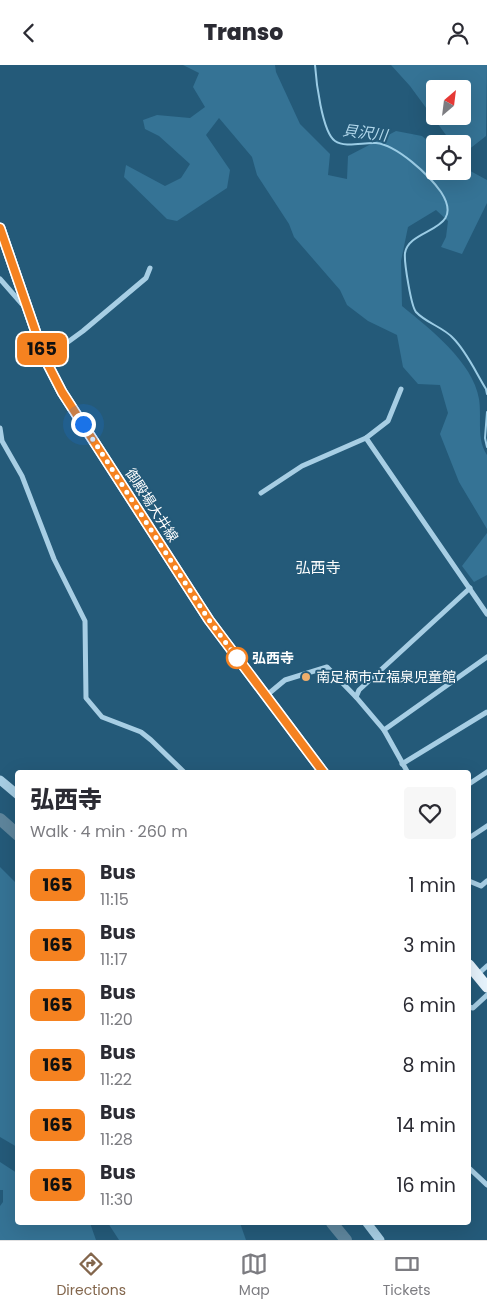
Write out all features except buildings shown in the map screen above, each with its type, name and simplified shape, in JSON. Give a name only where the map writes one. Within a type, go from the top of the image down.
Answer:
[{"type":"main road","name":"御殿場大井線","points":[[0,228],[45,359],[62,392],[209,620],[322,770]]},
{"type":"main road","points":[[471,968],[487,987]]},
{"type":"street","points":[[45,359],[83,331],[146,278],[150,268]]},
{"type":"street","points":[[0,279],[28,310]]},
{"type":"street","points":[[261,493],[302,466],[366,438],[388,421],[401,389]]},
{"type":"street","points":[[0,428],[2,441],[22,476],[54,559],[85,621],[86,697],[102,717],[141,732],[182,770]]},
{"type":"street","points":[[366,438],[487,614]]},
{"type":"street","points":[[356,697],[360,690],[470,588]]},
{"type":"street","points":[[384,730],[487,657]]},
{"type":"street","points":[[266,696],[285,680],[327,667],[384,730],[406,770]]},
{"type":"street","points":[[402,764],[487,713]]},
{"type":"street","points":[[471,783],[487,772]]},
{"type":"street","points":[[0,779],[15,792]]},
{"type":"street","points":[[471,837],[487,826]]},
{"type":"street","points":[[471,882],[481,886],[487,881]]},
{"type":"street","points":[[476,975],[487,966]]},
{"type":"street","points":[[471,1008],[473,1008],[487,995]]},
{"type":"street","points":[[471,1170],[487,1185]]},
{"type":"street","points":[[369,1225],[380,1240]]},
{"type":"shaded area","points":[[183,65],[275,65],[276,72],[300,124],[330,154],[328,175],[347,179],[348,156],[396,131],[422,136],[426,139],[426,180],[471,180],[471,171],[487,180],[487,203],[462,254],[441,247],[446,237],[448,221],[436,210],[408,227],[401,261],[402,306],[449,347],[468,372],[475,385],[480,406],[482,442],[487,455],[487,529],[459,482],[440,434],[448,413],[440,385],[418,384],[403,367],[397,335],[368,321],[347,305],[340,290],[294,237],[289,224],[257,175],[252,157],[219,118],[206,135],[230,170],[227,188],[177,221],[167,219],[124,177],[126,165],[165,186],[181,178],[190,164],[159,136],[145,129],[143,120],[157,115],[190,118],[205,107],[193,87],[199,73]]},
{"type":"shaded area","points":[[391,65],[487,65],[486,136],[471,148],[471,135],[446,135],[439,125],[471,125],[471,80],[426,80],[426,108]]},
{"type":"shaded area","points":[[487,533],[487,575],[474,582],[462,566]]},
{"type":"shaded area","points":[[0,867],[15,882],[15,1146],[0,1137]]},
{"type":"shaded area","points":[[0,1162],[15,1172],[15,1225],[91,1225],[96,1240],[0,1240],[0,1206],[3,1202],[3,1190],[0,1190]]},
{"type":"shaded area","points":[[109,1225],[241,1225],[246,1240],[119,1240]]},
{"type":"waterway","name":"貝沢川","points":[[315,65],[323,117],[330,136],[339,143],[376,143],[393,149],[429,177],[441,192],[447,205],[447,215],[434,228],[416,238],[409,245],[405,253],[410,293],[416,312],[449,334],[463,350],[486,389],[487,394]]},
{"type":"waterway","name":"貝沢川","points":[[487,412],[485,438],[487,447]]},
{"type":"waterway","points":[[0,819],[15,832]]},
{"type":"waterway","points":[[334,1225],[346,1240]]},
{"type":"bus line","name":"165","points":[[0,228],[45,359],[62,392],[209,620],[322,770]]},
{"type":"place","name":"弘西寺","points":[[237,658]]},
{"type":"place","name":"南足柄市立福泉児童館","points":[[306,677]]},
{"type":"district","name":"弘西寺","points":[[318,568]]},
{"type":"route","points":[[83,424],[209,620],[237,658]]}]
